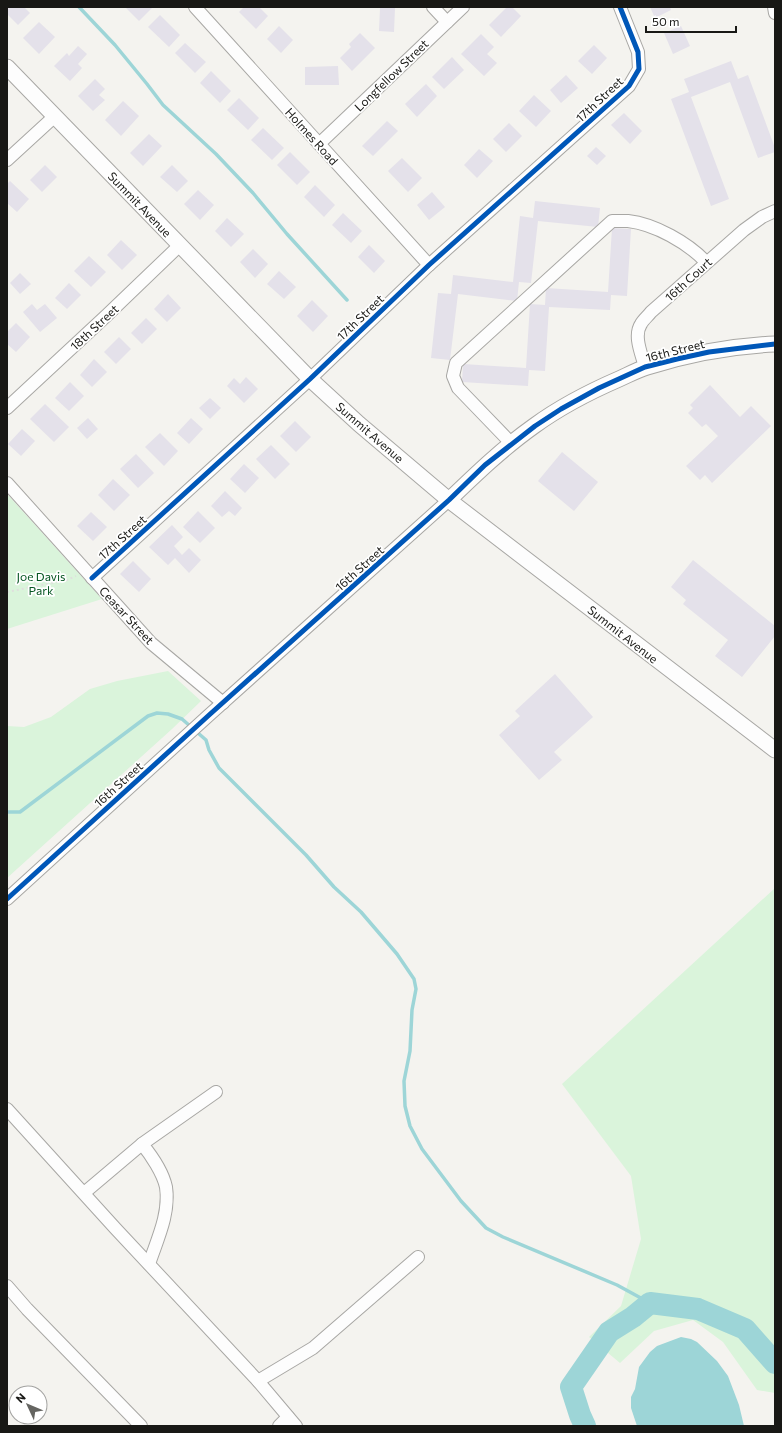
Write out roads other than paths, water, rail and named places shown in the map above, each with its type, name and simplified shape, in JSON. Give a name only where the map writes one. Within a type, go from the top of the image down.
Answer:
[{"type":"main road","name":"Summit Avenue","points":[[7,67],[310,379],[359,424],[449,500],[775,750]]},
{"type":"main road","name":"16th Street","points":[[449,500],[485,465],[511,443],[560,409],[599,388],[645,368],[709,352],[775,344]]},
{"type":"street","name":"Holmes Road","points":[[195,7],[429,266]]},
{"type":"street","points":[[433,7],[447,22]]},
{"type":"street","name":"Longfellow Street","points":[[319,144],[463,7]]},
{"type":"street","name":"17th Street","points":[[92,578],[310,379],[429,266],[629,86],[639,69],[638,52],[620,7]]},
{"type":"street","points":[[774,7],[775,12]]},
{"type":"street","points":[[7,160],[55,116]]},
{"type":"street","name":"16th Court","points":[[645,368],[639,344],[638,332],[641,324],[651,312],[706,262],[744,230],[762,217],[775,211]]},
{"type":"street","points":[[511,443],[458,388],[453,376],[456,363],[612,221],[628,221],[645,225],[678,239],[696,252],[706,262]]},
{"type":"street","name":"18th Street","points":[[7,408],[180,246]]},
{"type":"street","name":"Ceasar Street","points":[[7,483],[151,643],[223,703]]},
{"type":"street","name":"16th Street","points":[[7,899],[183,738],[449,500]]},
{"type":"street","points":[[84,1193],[142,1144],[216,1092]]},
{"type":"street","points":[[7,1109],[258,1380],[292,1422],[279,1426]]},
{"type":"street","points":[[142,1144],[154,1160],[166,1186],[166,1206],[162,1227],[149,1264]]},
{"type":"street","points":[[258,1380],[313,1348],[418,1257]]},
{"type":"street","points":[[7,1286],[27,1309],[141,1426]]},
{"type":"water","points":[[681,1337],[697,1342],[717,1361],[728,1376],[739,1405],[744,1426],[637,1426],[631,1408],[631,1397],[635,1389],[639,1367],[650,1352],[657,1346]]},
{"type":"waterway","points":[[79,7],[115,45],[163,105],[216,154],[253,193],[287,234],[347,300]]},
{"type":"waterway","points":[[7,812],[20,812],[148,716],[157,713],[168,714],[182,719],[206,740],[209,750],[219,768],[306,855],[334,887],[361,912],[397,954],[414,979],[416,989],[412,1010],[410,1051],[404,1081],[405,1106],[410,1126],[422,1149],[461,1201],[486,1228],[503,1237],[617,1285],[650,1303]]},
{"type":"waterway","points":[[585,1426],[571,1387],[609,1332],[633,1317],[650,1303],[698,1309],[745,1329],[775,1363]]},
{"type":"park label","name":"Joe Davis Park","points":[[41,583]]}]
